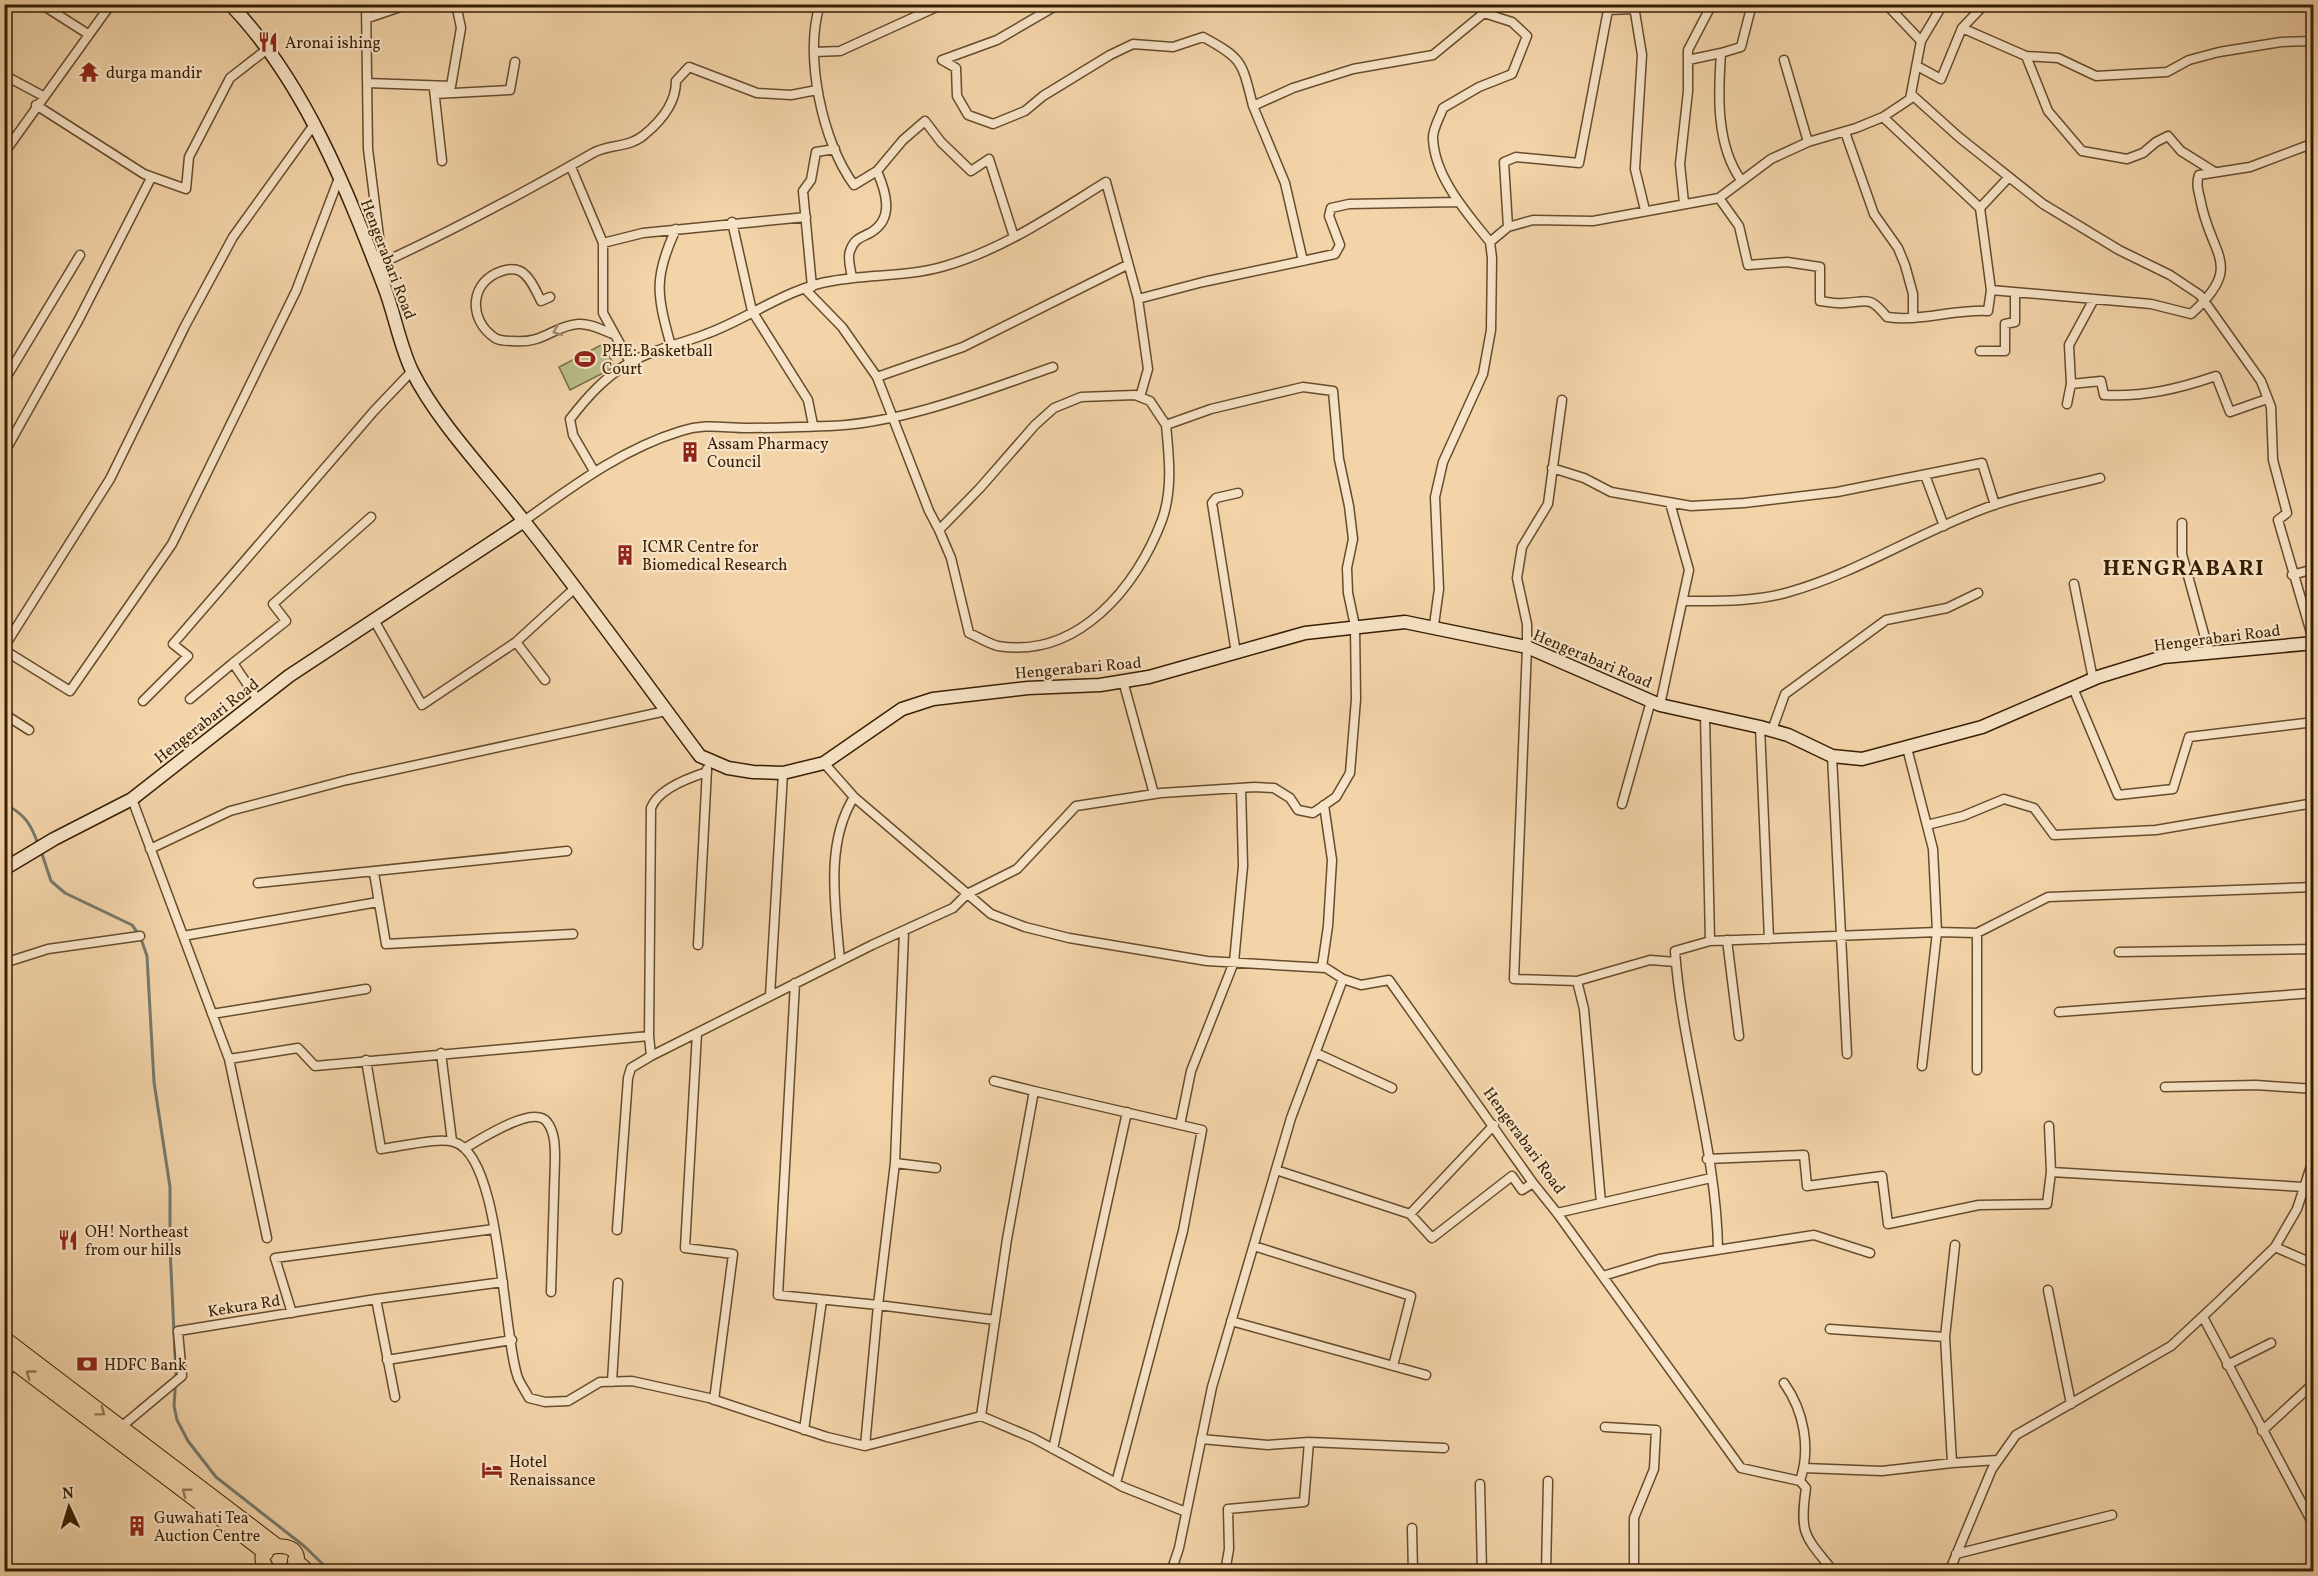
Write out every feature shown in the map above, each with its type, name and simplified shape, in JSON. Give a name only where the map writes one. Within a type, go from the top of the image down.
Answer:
[{"type":"main road","name":"Hengerabari Road","points":[[230,4],[292,85],[339,178],[386,291],[412,371],[449,426],[524,521],[700,756],[728,768],[753,772],[783,772],[824,763],[902,709],[933,699],[1149,678],[1305,633],[1405,622],[1434,626],[1527,647],[1655,703],[1766,728],[1788,735],[1833,756],[1862,759],[1982,727],[2093,679],[2163,657],[2313,643]]},
{"type":"main road","name":"Hengerabari Road","points":[[4,868],[54,839],[132,800],[258,700],[524,521]]},
{"type":"main road","points":[[4,1338],[121,1427],[271,1549]]},
{"type":"main road","points":[[8,1358],[271,1549],[288,1547],[291,1569],[309,1572]]},
{"type":"main road","points":[[270,1572],[265,1565],[271,1549]]},
{"type":"street","points":[[41,4],[88,34]]},
{"type":"street","points":[[4,153],[36,105],[111,4]]},
{"type":"street","points":[[366,4],[368,18],[368,149],[386,291]]},
{"type":"street","points":[[368,18],[409,4]]},
{"type":"street","points":[[434,90],[451,86],[460,28],[456,4]]},
{"type":"street","points":[[820,4],[814,52],[817,90],[840,166],[854,185],[878,171],[903,140],[925,121],[941,142],[972,171],[989,159],[1014,237]]},
{"type":"street","points":[[814,52],[840,51],[943,4]]},
{"type":"street","points":[[1059,4],[997,40],[942,60],[956,68],[957,96],[968,115],[993,124],[1025,111],[1043,96],[1110,55],[1133,44],[1173,47],[1203,37],[1232,52],[1244,70],[1253,106],[1285,183],[1303,261]]},
{"type":"street","points":[[1684,203],[1680,164],[1688,91],[1688,50],[1712,4]]},
{"type":"street","points":[[1688,60],[1741,47],[1752,4]]},
{"type":"street","points":[[1886,4],[1921,41]]},
{"type":"street","points":[[1490,242],[1508,227],[1533,220],[1593,221],[1719,198],[1771,159],[1808,142],[1845,132],[1882,117],[1910,99],[1921,41],[1943,4]]},
{"type":"street","points":[[1917,66],[1941,79],[1962,28],[1985,4]]},
{"type":"street","points":[[1508,227],[1504,162],[1516,157],[1579,163],[1608,10],[1632,6],[1639,28],[1642,55],[1635,169],[1645,210]]},
{"type":"street","points":[[1253,106],[1293,88],[1353,69],[1433,55],[1484,13],[1512,22],[1527,36],[1512,74],[1479,87],[1443,108],[1432,138],[1440,168],[1458,202],[1490,242],[1492,258],[1491,330],[1483,374],[1443,462],[1435,497],[1438,589],[1434,626]]},
{"type":"street","points":[[1962,28],[2026,56],[2058,58],[2096,76],[2167,72],[2189,60],[2219,52],[2281,42],[2313,41]]},
{"type":"street","points":[[36,105],[152,178],[186,189],[189,157],[230,78],[267,50]]},
{"type":"street","points":[[1722,53],[1719,82],[1722,123],[1729,164],[1741,180]]},
{"type":"street","points":[[2026,56],[2048,111],[2082,151],[2127,159],[2143,153],[2168,136],[2181,151],[2213,171]]},
{"type":"street","points":[[1784,60],[1808,142]]},
{"type":"street","points":[[367,83],[434,90],[510,90],[515,62]]},
{"type":"street","points":[[384,262],[443,235],[596,152],[632,143],[662,118],[676,92],[676,81],[689,67],[757,93],[791,95],[817,90]]},
{"type":"street","points":[[4,75],[43,96]]},
{"type":"street","points":[[434,90],[442,160]]},
{"type":"street","points":[[1911,94],[2043,204],[2119,250],[2170,275],[2200,295],[2249,362],[2271,407],[2273,460],[2288,513],[2278,520],[2313,643]]},
{"type":"street","points":[[1719,198],[1739,226],[1748,265],[1778,262],[1820,267],[1820,301],[1844,303],[1864,299],[1878,306],[1887,317],[1913,318],[1972,310],[1988,311],[1991,290],[1980,208],[1882,117]]},
{"type":"street","points":[[313,126],[232,237],[185,326],[110,479],[4,648],[70,691],[172,544],[296,291],[339,178]]},
{"type":"street","points":[[1845,132],[1874,214],[1898,248],[1905,265],[1913,294],[1913,318]]},
{"type":"street","points":[[1991,290],[2151,304],[2191,314],[2219,285],[2223,272],[2202,214],[2196,181],[2199,175],[2250,167],[2313,142]]},
{"type":"street","points":[[835,149],[816,152],[811,180],[803,190],[809,288],[842,327],[877,377],[929,511],[951,558],[969,633],[997,646],[1033,647],[1062,637],[1099,617],[1136,575],[1162,518],[1171,468],[1166,425],[1150,401],[1140,397],[1102,395],[1081,397],[1054,408],[1035,425],[980,488],[939,530]]},
{"type":"street","points":[[571,167],[603,243],[603,313],[630,362]]},
{"type":"street","points":[[852,278],[849,252],[856,238],[872,232],[882,221],[888,206],[886,192],[878,171]]},
{"type":"street","points":[[1980,208],[2009,177]]},
{"type":"street","points":[[4,453],[78,321],[152,178]]},
{"type":"street","points":[[594,471],[573,435],[570,419],[595,387],[630,362],[708,334],[752,311],[830,281],[944,266],[1014,237],[1106,182],[1117,214],[1127,265],[1138,299],[1148,369],[1140,397]]},
{"type":"street","points":[[1138,299],[1203,282],[1335,254],[1340,245],[1329,216],[1331,208],[1348,204],[1458,202]]},
{"type":"street","points":[[603,243],[643,232],[732,222],[806,217]]},
{"type":"street","points":[[732,222],[752,311],[808,400],[813,425]]},
{"type":"street","points":[[670,346],[658,299],[662,260],[675,229]]},
{"type":"street","points":[[4,381],[80,255]]},
{"type":"street","points":[[877,377],[963,347],[1127,265]]},
{"type":"street","points":[[550,297],[541,301],[531,281],[521,272],[510,269],[489,275],[479,286],[477,311],[481,323],[495,338],[502,340],[536,341],[578,324],[596,327],[613,334]]},
{"type":"street","points":[[1980,351],[2005,351],[2005,324],[2015,322],[2015,292]]},
{"type":"street","points":[[2067,404],[2071,384],[2069,345],[2094,299]]},
{"type":"street","points":[[524,521],[594,471],[637,449],[681,431],[712,424],[747,428],[831,426],[893,416],[954,402],[1053,367]]},
{"type":"street","points":[[143,701],[188,656],[173,644],[374,411],[412,371]]},
{"type":"street","points":[[2071,384],[2100,381],[2104,395],[2141,395],[2180,388],[2216,376],[2230,412],[2267,399]]},
{"type":"street","points":[[617,1230],[628,1078],[631,1068],[638,1062],[840,961],[953,908],[967,894],[1017,869],[1076,806],[1154,794],[1274,788],[1290,798],[1298,810],[1313,813],[1336,797],[1350,773],[1356,699],[1355,626],[1348,593],[1347,568],[1353,539],[1339,459],[1333,391],[1304,387],[1211,409],[1166,425]]},
{"type":"street","points":[[1562,400],[1548,504],[1522,547],[1517,578],[1527,624],[1527,647],[1515,979],[1576,981],[1650,960],[1676,962]]},
{"type":"street","points":[[1552,468],[1584,478],[1611,492],[1690,506],[1744,503],[1837,492],[1982,463],[1995,505]]},
{"type":"street","points":[[1926,475],[1944,526]]},
{"type":"street","points":[[1684,601],[1730,602],[1788,593],[1857,566],[1995,505],[2100,478]]},
{"type":"street","points":[[1236,653],[1212,503],[1216,498],[1238,493]]},
{"type":"street","points":[[1622,804],[1655,703],[1684,601],[1689,570],[1670,503]]},
{"type":"street","points":[[190,699],[286,621],[273,604],[371,517]]},
{"type":"street","points":[[2182,523],[2182,555],[2209,652]]},
{"type":"street","points":[[2292,575],[2313,569]]},
{"type":"street","points":[[2074,584],[2093,679]]},
{"type":"street","points":[[374,620],[422,705],[516,642],[574,588]]},
{"type":"street","points":[[1769,939],[1766,728],[1785,694],[1886,620],[1947,608],[1978,594]]},
{"type":"street","points":[[516,642],[545,680]]},
{"type":"street","points":[[233,663],[258,700]]},
{"type":"street","points":[[1123,681],[1154,794]]},
{"type":"street","points":[[2073,688],[2118,795],[2173,789],[2189,737],[2313,722]]},
{"type":"street","points":[[150,849],[230,811],[347,780],[666,711]]},
{"type":"street","points":[[4,714],[29,730]]},
{"type":"street","points":[[1705,716],[1710,941]]},
{"type":"street","points":[[1907,748],[1933,849],[1937,932],[1922,1066]]},
{"type":"street","points":[[1833,756],[1847,1054]]},
{"type":"street","points":[[698,945],[708,759]]},
{"type":"street","name":"Hengerabari Road","points":[[824,763],[854,797],[991,914],[1025,927],[1104,944],[1207,961],[1322,967],[1343,980],[1361,985],[1389,980],[1533,1183],[1742,1468],[1800,1481]]},
{"type":"street","points":[[651,1056],[649,1036],[651,808],[654,800],[662,793],[707,772]]},
{"type":"street","points":[[770,996],[783,772]]},
{"type":"street","points":[[1180,1125],[1191,1071],[1234,962],[1243,866],[1241,788]]},
{"type":"street","points":[[840,961],[835,891],[835,850],[844,813],[854,797]]},
{"type":"street","points":[[1927,825],[1963,816],[2004,799],[2034,808],[2054,835],[2156,830],[2313,803]]},
{"type":"street","points":[[132,800],[229,1059],[267,1238]]},
{"type":"street","points":[[1322,967],[1328,926],[1332,860],[1324,805]]},
{"type":"street","points":[[258,883],[374,873],[567,850]]},
{"type":"street","points":[[374,873],[386,944],[573,934]]},
{"type":"street","points":[[1718,1250],[1711,1178],[1678,1000],[1675,951],[1710,941],[1937,932],[1977,933],[2048,897],[2313,887]]},
{"type":"street","points":[[183,936],[378,902]]},
{"type":"street","points":[[865,1446],[878,1305],[895,1163],[904,932]]},
{"type":"street","points":[[1977,933],[1977,1070]]},
{"type":"street","points":[[4,963],[48,949],[140,936]]},
{"type":"street","points":[[1727,940],[1739,1036]]},
{"type":"street","points":[[2119,952],[2313,948]]},
{"type":"street","points":[[1171,1572],[1212,1387],[1291,1118],[1343,980]]},
{"type":"street","points":[[1576,981],[1584,1008],[1601,1203]]},
{"type":"street","points":[[795,983],[778,1295],[995,1320]]},
{"type":"street","points":[[212,1014],[366,989]]},
{"type":"street","points":[[2059,1011],[2313,993]]},
{"type":"street","points":[[697,1033],[686,1248],[733,1254],[714,1400]]},
{"type":"street","points":[[229,1059],[298,1048],[315,1066],[649,1036]]},
{"type":"street","points":[[441,1053],[452,1141]]},
{"type":"street","points":[[1316,1053],[1392,1088]]},
{"type":"street","points":[[366,1060],[381,1149],[452,1141],[465,1148],[481,1173],[494,1229],[518,1377],[529,1398],[545,1402],[568,1401],[600,1382],[632,1381],[714,1400],[804,1430],[865,1446],[981,1416],[1053,1449],[1116,1483],[1186,1512]]},
{"type":"street","points":[[994,1081],[1202,1130],[1184,1231],[1116,1483]]},
{"type":"street","points":[[2165,1087],[2256,1085],[2313,1089]]},
{"type":"street","points":[[981,1416],[1034,1090]]},
{"type":"street","points":[[1053,1449],[1127,1112]]},
{"type":"street","points":[[465,1148],[526,1117],[538,1115],[546,1120],[554,1139],[555,1159],[551,1292]]},
{"type":"street","points":[[1410,1214],[1494,1125]]},
{"type":"street","points":[[1707,1159],[1804,1155],[1807,1186],[1882,1176],[1888,1224],[1979,1205],[2047,1204],[2051,1172],[2049,1126]]},
{"type":"street","points":[[1949,1572],[1998,1460],[2016,1435],[2171,1346],[2203,1317],[2275,1246],[2297,1209],[2313,1157]]},
{"type":"street","points":[[895,1163],[936,1168]]},
{"type":"street","points":[[1276,1170],[1410,1214],[1432,1238],[1512,1176],[1522,1190],[1533,1183]]},
{"type":"street","points":[[2051,1172],[2304,1187]]},
{"type":"street","points":[[1557,1213],[1711,1178]]},
{"type":"street","points":[[292,1313],[275,1257],[494,1229]]},
{"type":"street","points":[[1603,1276],[1659,1259],[1814,1235],[1870,1253]]},
{"type":"street","points":[[1952,1463],[1945,1337],[1955,1245]]},
{"type":"street","points":[[1254,1246],[1411,1296],[1393,1366]]},
{"type":"street","points":[[2275,1246],[2313,1264]]},
{"type":"street","name":"Kekura Rd","points":[[121,1427],[182,1376],[178,1331],[375,1299],[503,1282]]},
{"type":"street","points":[[612,1382],[618,1283]]},
{"type":"street","points":[[2048,1290],[2071,1404]]},
{"type":"street","points":[[375,1299],[395,1397]]},
{"type":"street","points":[[804,1430],[822,1300]]},
{"type":"street","points":[[2203,1317],[2313,1526]]},
{"type":"street","points":[[1232,1321],[1426,1375]]},
{"type":"street","points":[[1830,1329],[1945,1337]]},
{"type":"street","points":[[387,1360],[512,1340]]},
{"type":"street","points":[[2227,1365],[2271,1343]]},
{"type":"street","points":[[4,1384],[8,1358]]},
{"type":"street","points":[[1784,1383],[1800,1407],[1803,1419],[1804,1468],[1800,1481],[1806,1488],[1801,1518],[1807,1538],[1831,1568],[1817,1572]]},
{"type":"street","points":[[2262,1431],[2313,1383]]},
{"type":"street","points":[[1605,1427],[1656,1430],[1654,1469],[1634,1518],[1634,1572]]},
{"type":"street","points":[[1201,1439],[1268,1445],[1309,1442],[1444,1448]]},
{"type":"street","points":[[1225,1572],[1229,1549],[1228,1509],[1304,1502],[1309,1442]]},
{"type":"street","points":[[1804,1468],[1882,1470],[1998,1460]]},
{"type":"street","points":[[1546,1572],[1548,1481]]},
{"type":"street","points":[[1480,1484],[1482,1572]]},
{"type":"street","points":[[1956,1554],[2112,1515]]},
{"type":"street","points":[[1412,1528],[1413,1572]]},
{"type":"green space","points":[[603,344],[615,367],[570,390],[559,367]]},
{"type":"waterway","points":[[4,804],[17,811],[26,820],[38,844]]},
{"type":"waterway","points":[[41,851],[51,881],[65,893],[132,925],[140,936],[147,956],[154,1082],[170,1187],[170,1247],[176,1376],[174,1406],[177,1420],[188,1441],[216,1477],[304,1546],[331,1572]]},
{"type":"place","name":"Aronai ishing","points":[[268,42]]},
{"type":"place","name":"durga mandir","points":[[89,72]]},
{"type":"place","name":"PHE: Basketball Court","points":[[585,359]]},
{"type":"place","name":"Assam Pharmacy Council","points":[[690,452]]},
{"type":"place","name":"ICMR Centre for Biomedical Research","points":[[625,555]]},
{"type":"place","name":"OH! Northeast from our hills","points":[[68,1240]]},
{"type":"place","name":"HDFC Bank","points":[[87,1364]]},
{"type":"place","name":"Hotel Renaissance","points":[[492,1470]]},
{"type":"place","name":"Guwahati Tea Auction Centre","points":[[137,1526]]},
{"type":"district","name":"HENGRABARI","points":[[2184,567]]}]
